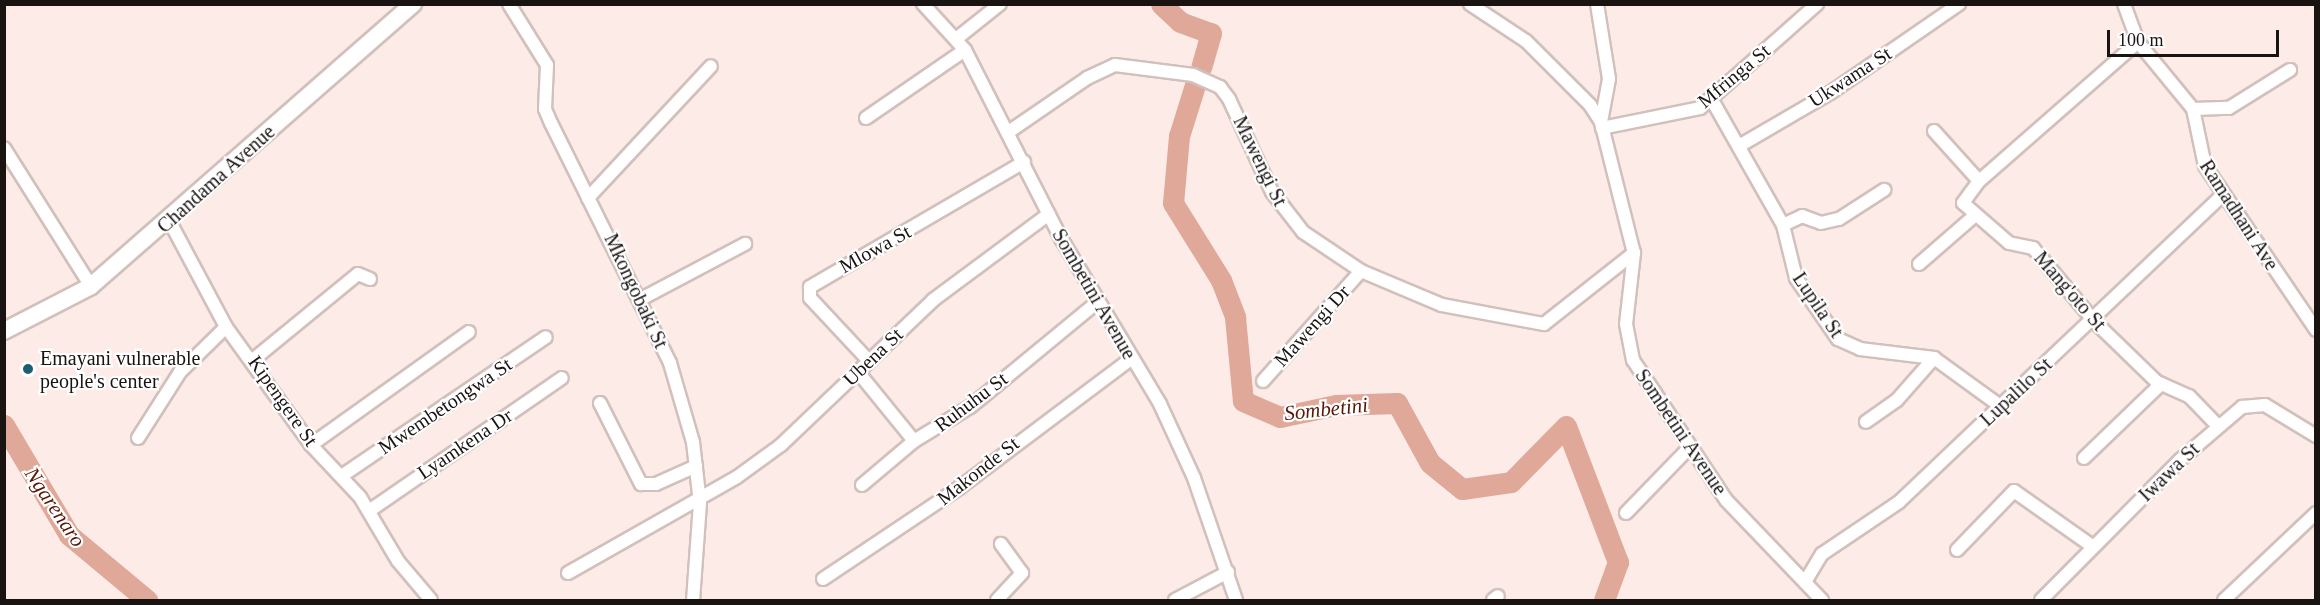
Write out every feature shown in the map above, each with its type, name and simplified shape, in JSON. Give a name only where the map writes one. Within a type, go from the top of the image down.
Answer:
[{"type":"street","name":"Chandama Avenue","points":[[4,331],[91,286],[170,222],[413,4]]},
{"type":"street","name":"Mkongobaki St","points":[[509,4],[547,66],[545,109],[641,299],[670,363],[696,466],[700,502],[693,600]]},
{"type":"street","name":"Sombetini Avenue","points":[[922,4],[965,50],[1010,131],[1049,214],[1096,303],[1160,404],[1194,478],[1236,600]]},
{"type":"street","points":[[956,39],[1000,4]]},
{"type":"street","name":"Sombetini Avenue","points":[[1470,4],[1543,55],[1578,88],[1601,125],[1634,253],[1627,340],[1645,382],[1726,500],[1822,600]]},
{"type":"street","points":[[1597,4],[1609,79],[1601,125]]},
{"type":"street","name":"Mfringa St","points":[[1601,125],[1690,112],[1712,100],[1817,4]]},
{"type":"street","name":"Ukwama St","points":[[1739,146],[1830,93],[1959,4]]},
{"type":"street","points":[[2124,4],[2138,42],[2193,109],[2229,108],[2290,70]]},
{"type":"street","points":[[1919,264],[1973,217],[1963,199],[1979,181],[2138,42]]},
{"type":"street","points":[[867,118],[965,50]]},
{"type":"street","name":"Mawengi St","points":[[1010,131],[1087,78],[1115,65],[1133,64],[1207,79],[1229,99],[1287,215],[1334,256],[1361,271],[1442,305],[1534,325],[1553,319],[1634,253]]},
{"type":"street","points":[[588,198],[711,66]]},
{"type":"street","name":"Lupila St","points":[[1712,100],[1784,225],[1796,278],[1844,344],[1934,358]]},
{"type":"street","name":"Ramadhani Ave","points":[[2193,109],[2201,160],[2316,330]]},
{"type":"street","points":[[1934,131],[1979,181]]},
{"type":"street","points":[[4,148],[91,286]]},
{"type":"street","name":"Mlowa St","points":[[869,361],[810,298],[810,287],[1024,162]]},
{"type":"street","points":[[1784,225],[1802,216],[1821,223],[1839,219],[1884,190]]},
{"type":"street","name":"Lupalilo St","points":[[1805,582],[1822,554],[1899,502],[2094,321],[2223,194]]},
{"type":"street","name":"Ubena St","points":[[568,573],[700,502],[781,445],[933,300],[1049,214]]},
{"type":"street","name":"Mang'oto St","points":[[1973,217],[2009,243],[2033,248],[2094,321],[2161,384],[2189,396],[2217,425]]},
{"type":"street","name":"Kipengere St","points":[[170,222],[226,327],[254,359],[310,445],[343,475],[369,511],[398,561],[431,600]]},
{"type":"street","points":[[641,299],[745,244]]},
{"type":"street","name":"Mawengi Dr","points":[[1263,381],[1361,271]]},
{"type":"street","points":[[254,359],[354,277],[370,279]]},
{"type":"street","name":"Ruhuhu St","points":[[858,372],[914,441],[970,407],[1096,303]]},
{"type":"street","points":[[138,438],[180,372],[226,327]]},
{"type":"street","points":[[310,445],[469,332]]},
{"type":"street","name":"Mwembetongwa St","points":[[343,475],[546,337]]},
{"type":"street","points":[[1866,422],[1897,400],[1934,358],[2000,406]]},
{"type":"street","name":"Makonde St","points":[[822,579],[959,488],[1131,359]]},
{"type":"street","name":"Lyamkena Dr","points":[[369,511],[562,378]]},
{"type":"street","points":[[2084,458],[2161,384]]},
{"type":"street","name":"Iwawa St","points":[[2041,600],[2092,546],[2217,425],[2254,402],[2316,436]]},
{"type":"street","points":[[600,403],[641,484],[656,484],[696,466]]},
{"type":"street","points":[[862,485],[914,441]]},
{"type":"street","points":[[1626,513],[1689,448]]},
{"type":"street","points":[[1957,550],[2014,492],[2092,546]]},
{"type":"street","points":[[2224,600],[2316,513]]},
{"type":"street","points":[[997,600],[1022,573],[1000,544]]},
{"type":"street","points":[[1175,600],[1228,572]]},
{"type":"waterway","name":"Sombetini","points":[[1161,4],[1180,22],[1211,33],[1201,67]]},
{"type":"waterway","name":"Sombetini","points":[[1195,85],[1179,136],[1173,203],[1221,280],[1235,317],[1243,401],[1280,417],[1336,405],[1397,403],[1430,463],[1462,489],[1511,482],[1566,426],[1618,562],[1604,600]]},
{"type":"waterway","name":"Ngarenaro","points":[[4,425],[69,535],[147,600]]},
{"type":"place","name":"Emayani vulnerable people's center","points":[[28,369]]}]
